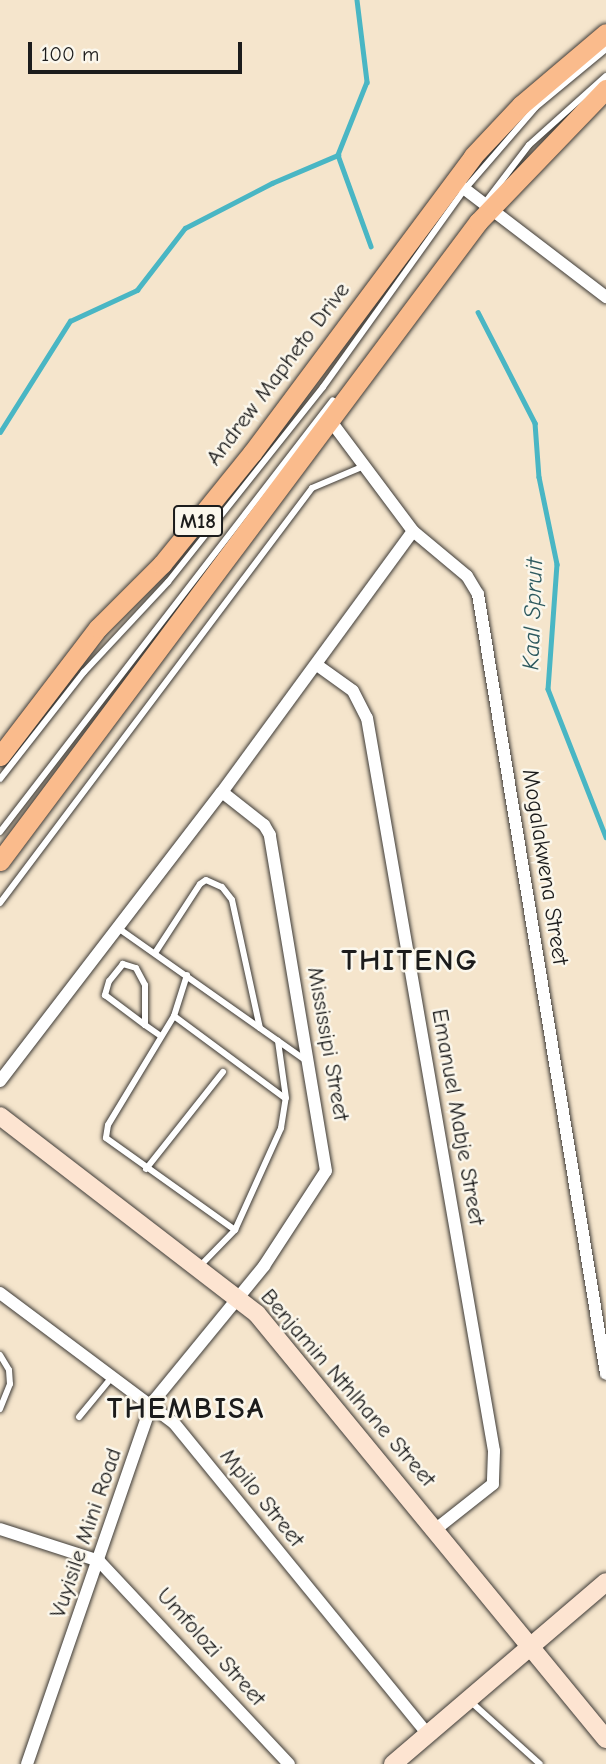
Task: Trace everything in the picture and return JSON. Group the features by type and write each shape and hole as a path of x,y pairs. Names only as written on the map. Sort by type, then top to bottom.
{"main road":[{"name":"Andrew Mapheto Drive","path":"0,756 98,628 162,564 244,464 389,280 521,105 606,33"},
{"name":"M18","path":"0,861 487,205 606,89"}],"street":[{"path":"459,185 605,293"},
{"name":"Mogalakwena Street","path":"330,420 413,531 467,576 480,601 606,1374"},
{"path":"0,1081 222,792 413,531"},
{"name":"Emanuel Mabje Street","path":"317,665 358,696 367,718 494,1451 492,1484 436,1529"},
{"name":"Mississipi Street","path":"222,792 264,825 270,835 326,1171 289,1231 237,1297"},
{"name":"Benjamin Nthlhane Street","path":"0,1116 237,1297 286,1346 606,1739"},
{"name":"Mpilo Street","path":"0,1293 152,1403 174,1423 428,1734"},
{"name":"Vuyisile Mini Road","path":"27,1764 152,1403 237,1297"},
{"path":"0,1529 99,1561"},
{"name":"Umfolozi Street","path":"99,1561 289,1764"},
{"path":"405,1760 428,1734 606,1582"}],"lane":[{"path":"459,185 536,107 606,49"},
{"path":"487,205 528,145 606,76"},
{"path":"0,779 84,672 168,582 323,387 389,280"},
{"path":"0,832 415,301"},
{"path":"0,903 312,488 364,466"},
{"path":"155,953 200,884 206,880 222,887 232,900 260,1028"},
{"path":"118,928 310,1063"},
{"path":"145,1025 145,985 136,968 123,964 108,981 105,995 145,1025 161,1036"},
{"path":"187,975 174,1016 105,1132 109,1143 235,1230"},
{"path":"174,1016 285,1098"},
{"path":"199,1267 235,1230 281,1128 285,1098 278,1041"},
{"path":"146,1169 223,1072"},
{"path":"0,1355 9,1370 10,1384 0,1409"},
{"path":"79,1417 114,1376"},
{"path":"468,1699 540,1764"}],"waterway":[{"name":"Kaal Spruit","path":"357,0 367,82 338,155 371,246"},
{"path":"0,432 70,321 137,290 185,228 272,183 338,155"},
{"name":"Kaal Spruit","path":"478,312 535,423 539,477 557,564 548,689 606,837"}],"district":[{"name":"THITENG","path":"410,961"},
{"name":"THEMBISA","path":"186,1409"}]}
